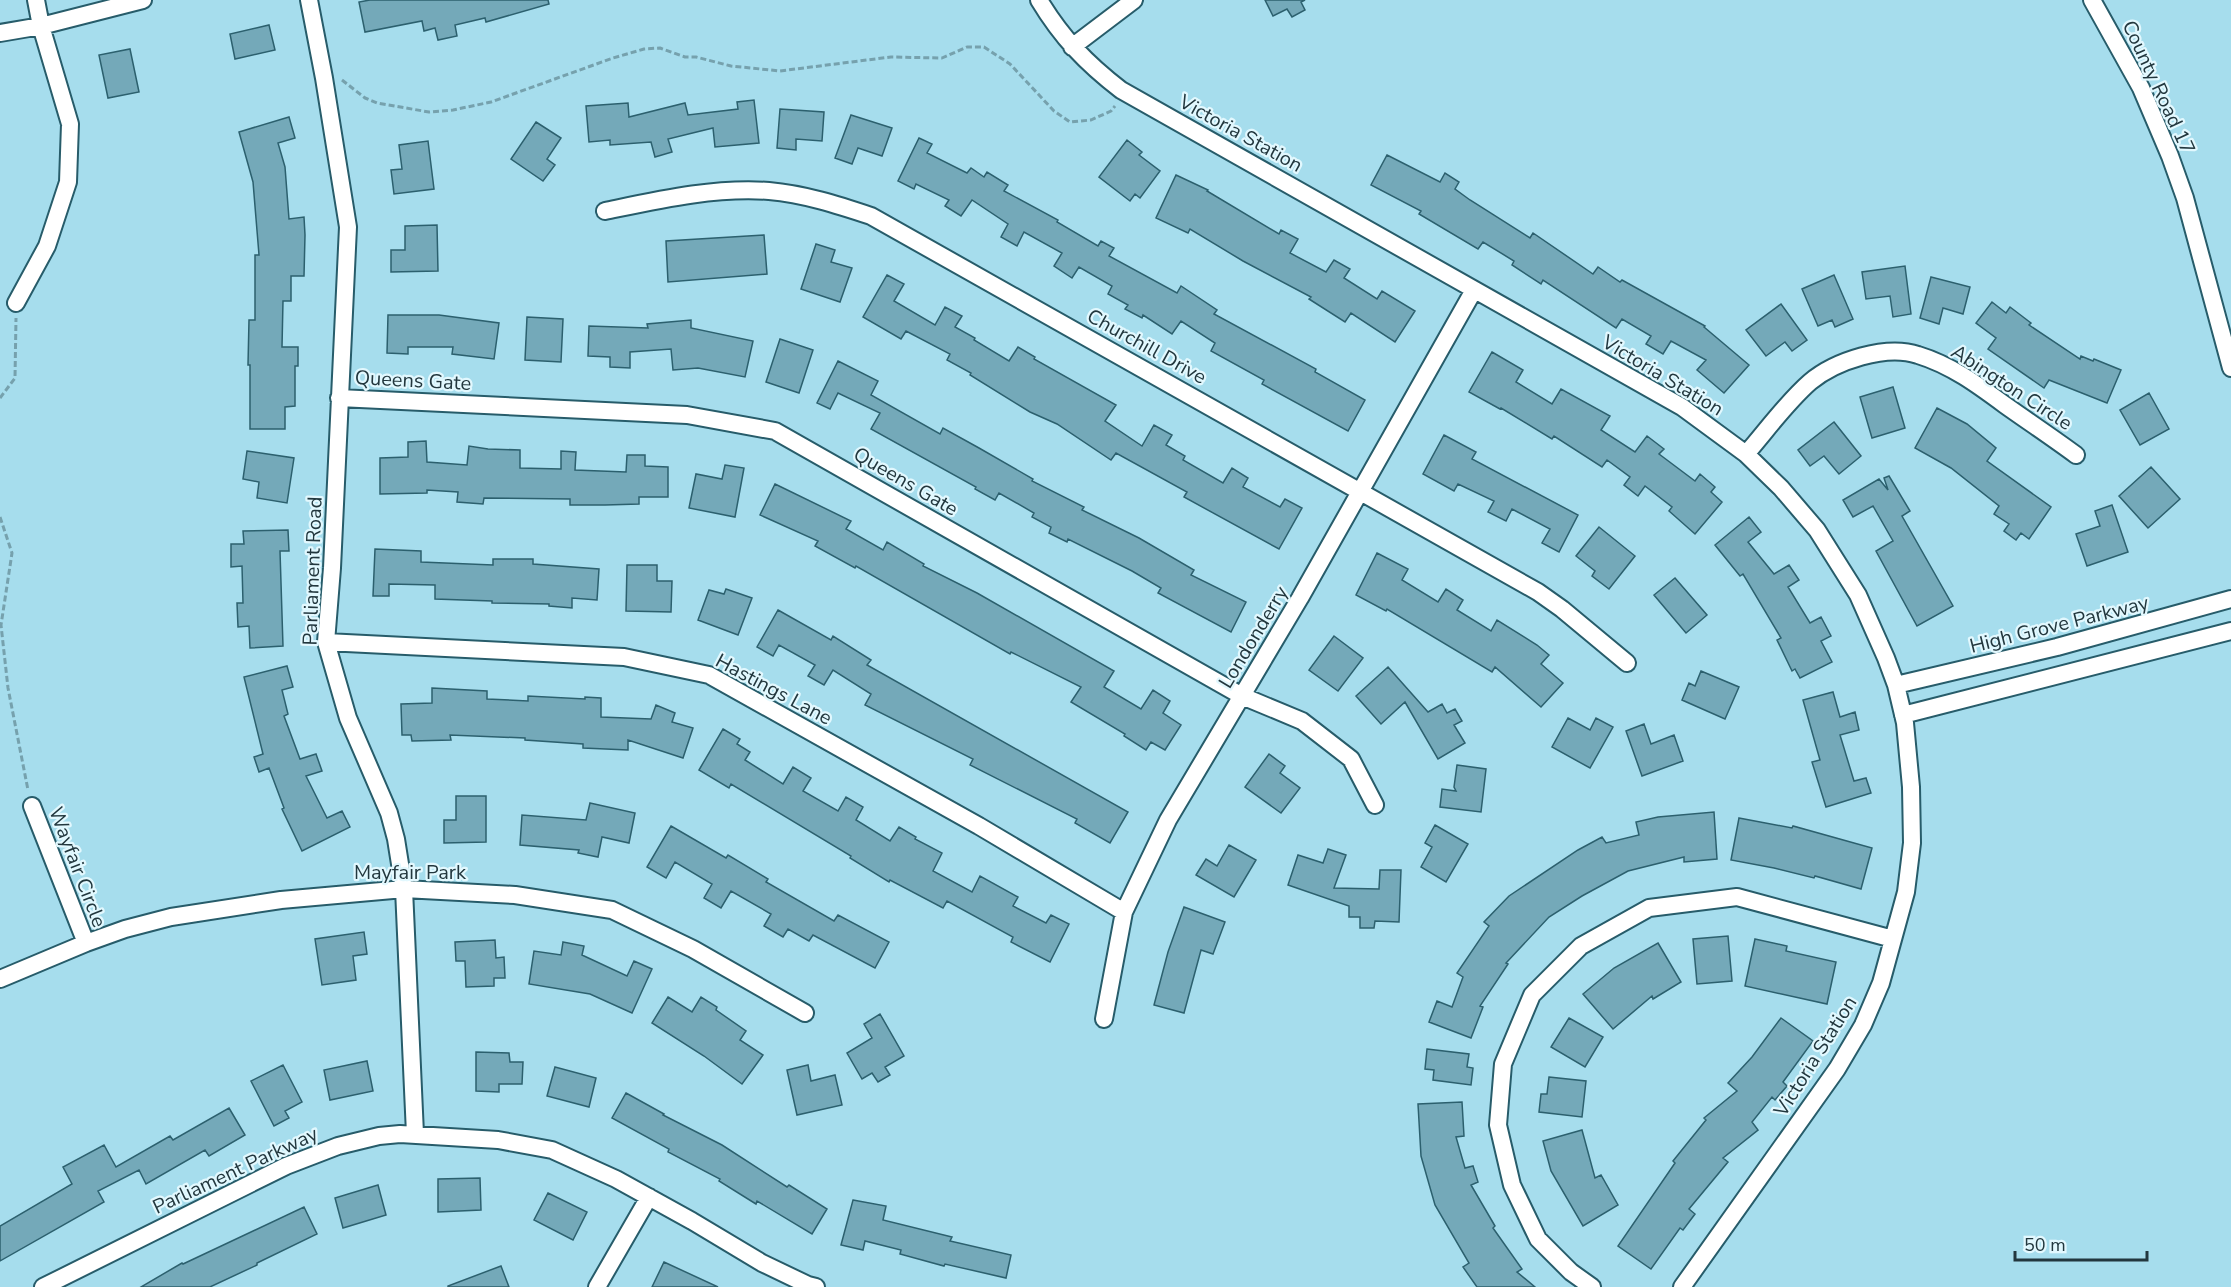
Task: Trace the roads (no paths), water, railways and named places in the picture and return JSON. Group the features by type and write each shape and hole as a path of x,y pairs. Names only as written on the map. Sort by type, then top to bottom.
{"street":[{"path":"16,303 47,246 68,182 70,124 41,26 36,0"},
{"path":"0,33 41,26 143,0"},
{"name":"Parliament Road","path":"309,0 348,227 332,568 326,642 348,718 389,813 396,839 404,889 415,1134"},
{"name":"Victoria Station","path":"1039,0 1072,47 1093,68 1126,92 1682,407 1746,454 1781,488 1817,530 1844,570 1872,626 1896,685 1903,715 1911,788 1912,843 1906,892 1881,983 1863,1025 1837,1069 1682,1287"},
{"path":"1072,47 1134,0"},
{"name":"County Road 17","path":"2092,0 2141,88 2170,156 2188,210 2231,368"},
{"name":"Churchill Drive","path":"605,211 659,200 715,193 767,191 830,203 871,216 1361,490 1538,592 1562,609 1626,663"},
{"name":"Londonderry","path":"1104,1019 1124,912 1168,820 1300,598 1474,290"},
{"name":"Abington Circle","path":"1746,454 1798,394 1824,373 1849,360 1878,353 1898,352 1916,354 1951,368 2076,455"},
{"name":"Queens Gate","path":"339,398 687,415 776,431 1242,696 1302,721 1350,759 1375,805"},
{"name":"High Grove Parkway","path":"1896,685 2057,647 2231,599"},
{"path":"1903,715 2231,631"},
{"name":"Hastings Lane","path":"326,642 624,657 709,675 978,826 1124,912"},
{"name":"Wayfair Circle","path":"32,806 86,944"},
{"name":"Mayfair Park","path":"0,979 125,929 194,913 281,900 404,889 515,895 612,910 693,949 805,1013"},
{"path":"1592,1287 1571,1272 1538,1239 1512,1185 1498,1125 1503,1064 1532,995 1581,946 1649,908 1737,897 1893,939"},
{"name":"Parliament Parkway","path":"44,1287 286,1166 338,1146 379,1136 415,1134 498,1140 552,1150 616,1179 762,1263 816,1287"},
{"path":"597,1287 649,1197"}]}
